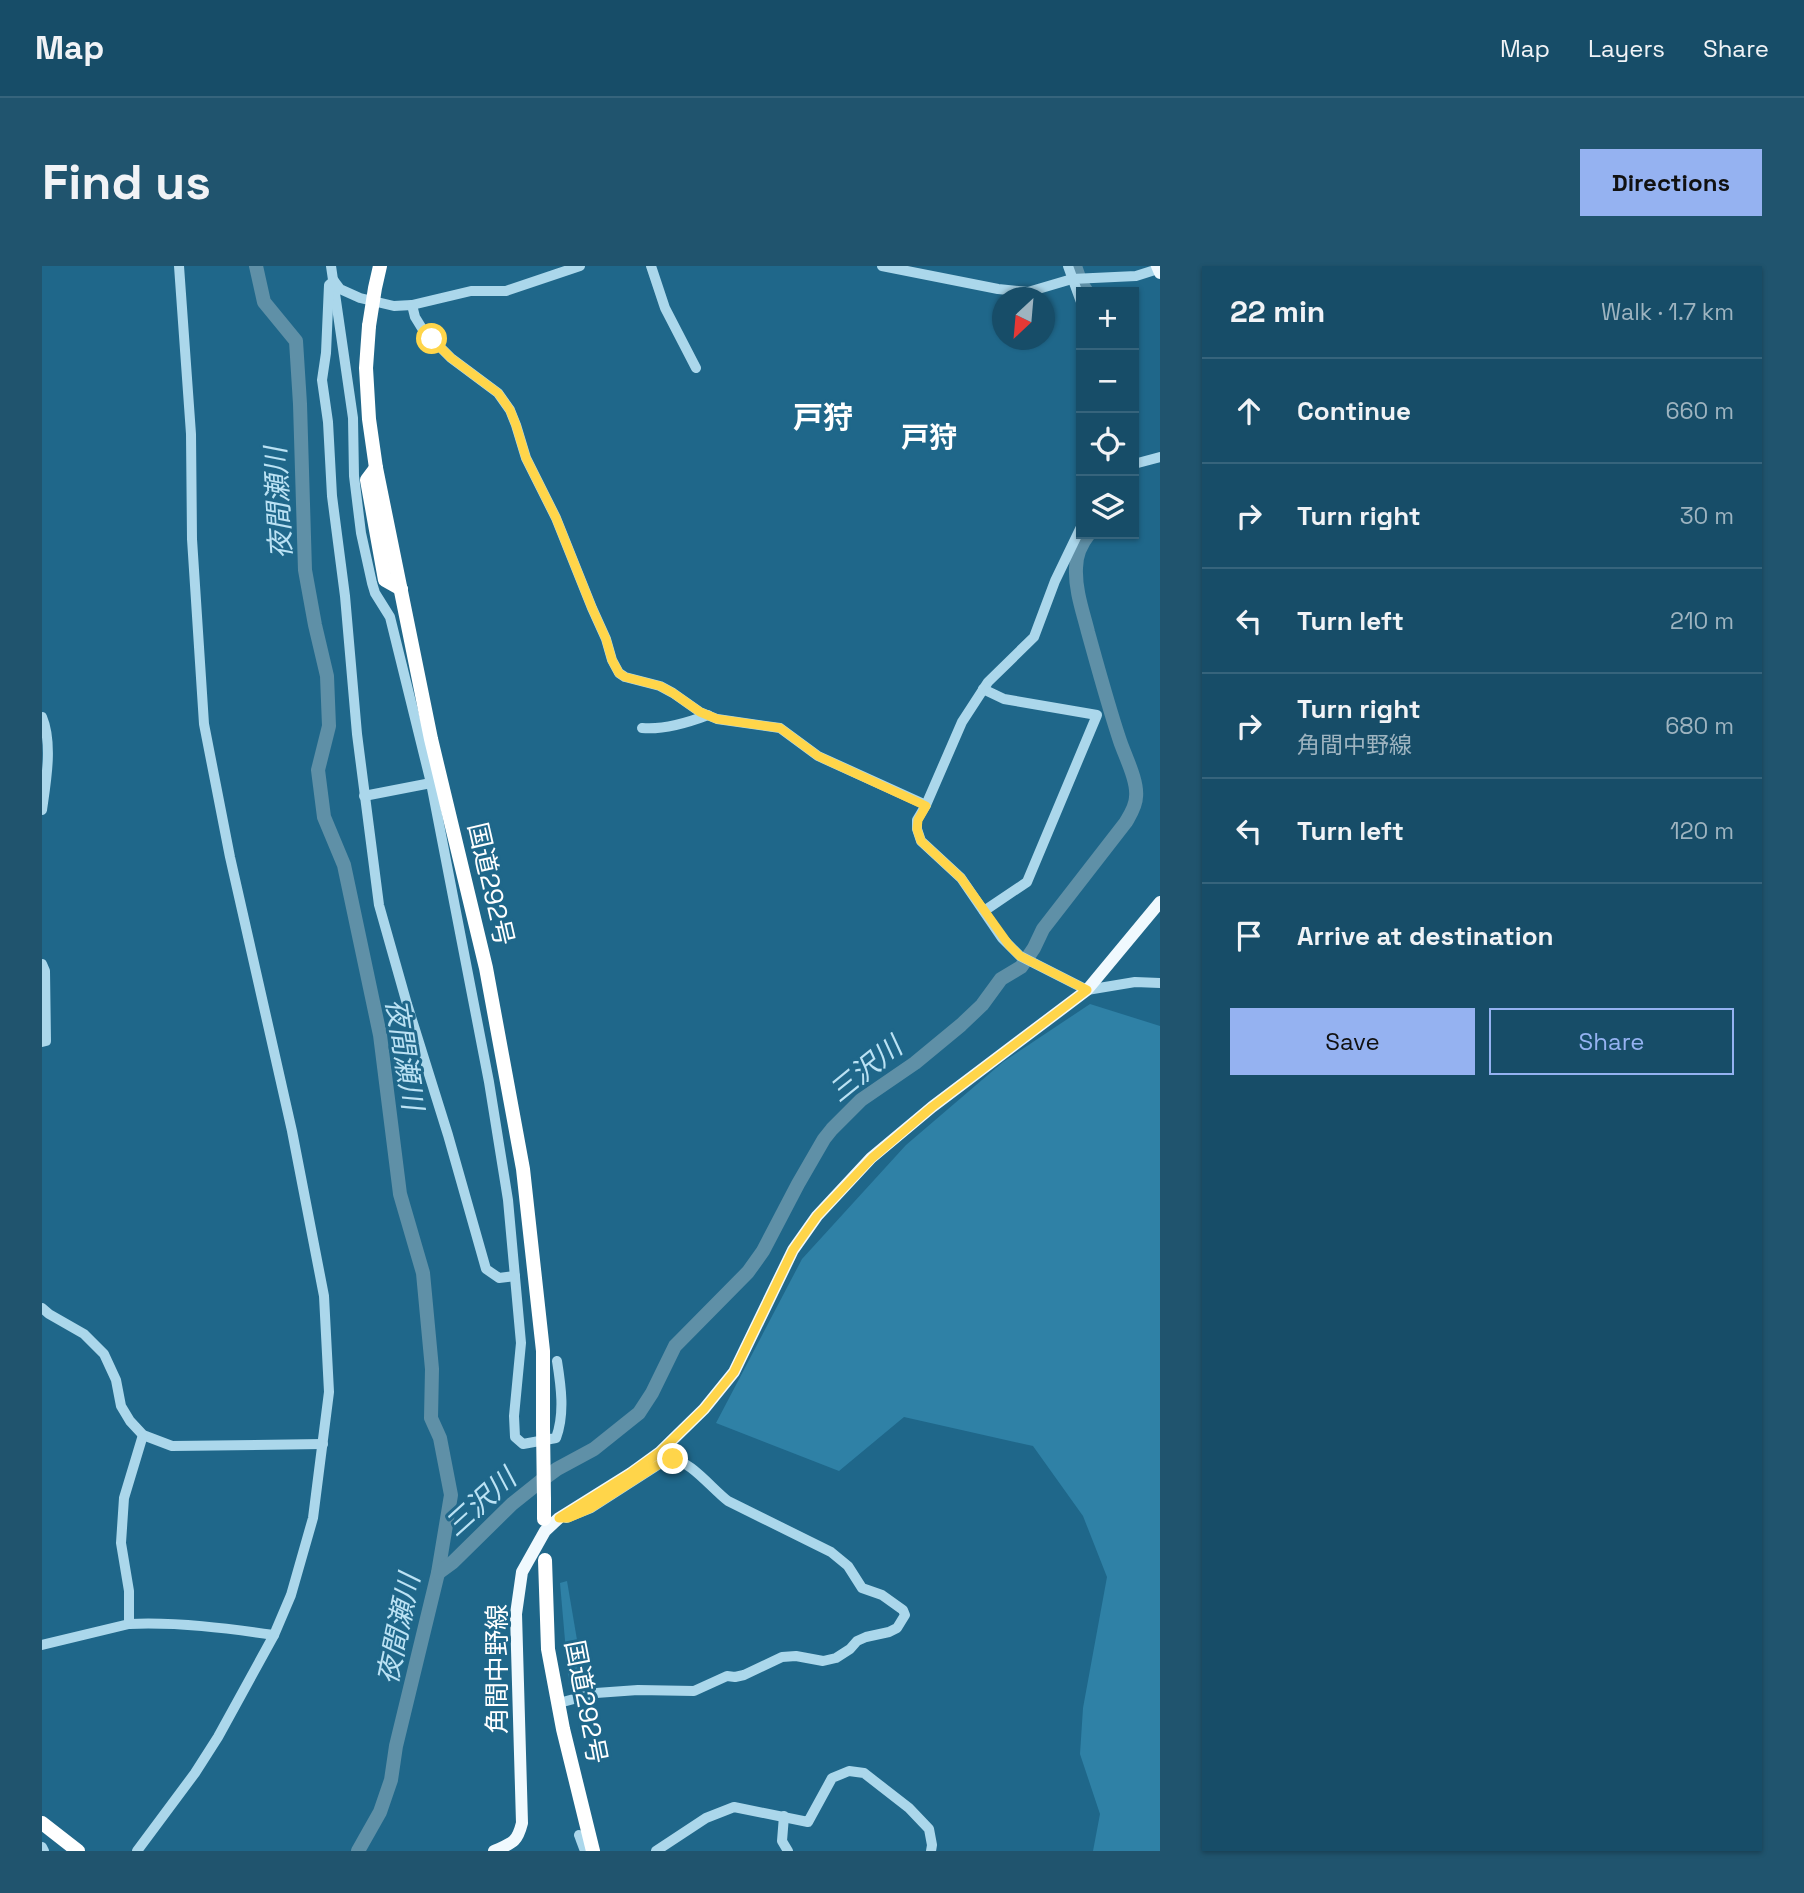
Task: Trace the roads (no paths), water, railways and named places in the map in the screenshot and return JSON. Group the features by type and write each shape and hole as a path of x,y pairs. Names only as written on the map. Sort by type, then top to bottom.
{"highway":[{"name":"国道292号","path":"380,266 369,326 366,368 369,419 376,468 430,739 485,968 523,1169 543,1351 544,1500 551,1518"},
{"name":"国道292号","path":"545,1560 548,1649 563,1729 593,1851"},
{"path":"583,1814 601,1851"},
{"path":"42,1823 78,1851"}],"main road":[{"name":"角間中野線","path":"494,1851 514,1842 522,1823 516,1614 522,1572 551,1518 631,1473 660,1452 704,1409 734,1372 793,1250 817,1216 872,1158 942,1099 1087,990 1160,902"}],"street":[{"path":"137,1851 195,1773 218,1737 274,1635 291,1595 313,1518 329,1392 324,1296 292,1131 230,857 204,724 192,539 191,433 179,266"},
{"path":"331,266 352,418 360,533 375,593 390,617 431,783 489,1082 508,1200 521,1343 514,1416 515,1437 523,1444 556,1438 560,1427 561,1387 557,1361"},
{"path":"334,281 340,289 360,298 394,306 412,305 471,291 506,291 580,266"},
{"path":"651,266 665,308 696,368"},
{"path":"882,266 999,289 1028,292 1072,279 1136,276 1158,269"},
{"path":"1068,266 1076,289"},
{"path":"334,281 329,285 322,380 357,734 379,905 486,1269 499,1278 515,1276"},
{"path":"412,305 423,330 451,358 498,393 510,410 526,458 556,518 619,673 660,686 708,715 729,722 780,728 818,756 926,806"},
{"path":"1139,463 1160,457"},
{"path":"1076,537 1055,581 1034,636 988,682 962,722 918,820 917,829 921,841 961,878 1002,938 1016,953 1087,990 1135,982 1160,983"},
{"path":"983,689 1004,699 1097,715 1027,881 984,911"},
{"path":"642,728 671,726 708,715"},
{"path":"42,717 48,730 48,747 42,810"},
{"path":"364,796 431,783"},
{"path":"42,964 45,971 46,1041 42,1042"},
{"path":"42,1308 85,1334 104,1354 116,1380 121,1406 143,1435 172,1446 323,1444"},
{"path":"129,1624 129,1591 121,1544 124,1497 143,1435"},
{"path":"551,1518 568,1518 591,1508 661,1463 673,1459 685,1462 728,1501 831,1552 848,1566 862,1588 882,1595 903,1610 905,1615 897,1628 857,1641 836,1658 823,1661 796,1656 782,1657 744,1675 727,1676 694,1691 638,1690 596,1693 559,1703"},
{"path":"42,1645 129,1624 215,1626 274,1635"},
{"path":"656,1851 706,1818 734,1807 808,1822 832,1778 849,1771 864,1773 908,1808 929,1829 931,1851"},
{"path":"784,1816 782,1841 788,1851"},
{"path":"579,1835 585,1851"}],"waterway":[{"name":"夜間瀬川","path":"256,266 264,302 296,341 305,570 327,676 329,726 318,770 324,817 344,865 380,1035 400,1194 423,1273 432,1369 431,1418 440,1438 451,1495 438,1573 396,1746 391,1780 380,1812 358,1851"},
{"name":"三沢川","path":"1075,266 1084,287"},
{"name":"三沢川","path":"438,1573 453,1562 512,1504 542,1480 594,1449 639,1413 675,1346 748,1272 763,1251 798,1184 832,1129 861,1100 915,1063 961,1025 982,1005 1001,979 1021,967 1043,929 1126,822 1135,804 1135,784 1107,700 1077,584 1077,559 1086,539"}],"district":[{"name":"戸狩","path":"823,418"},
{"name":"戸狩","path":"929,437"}]}
